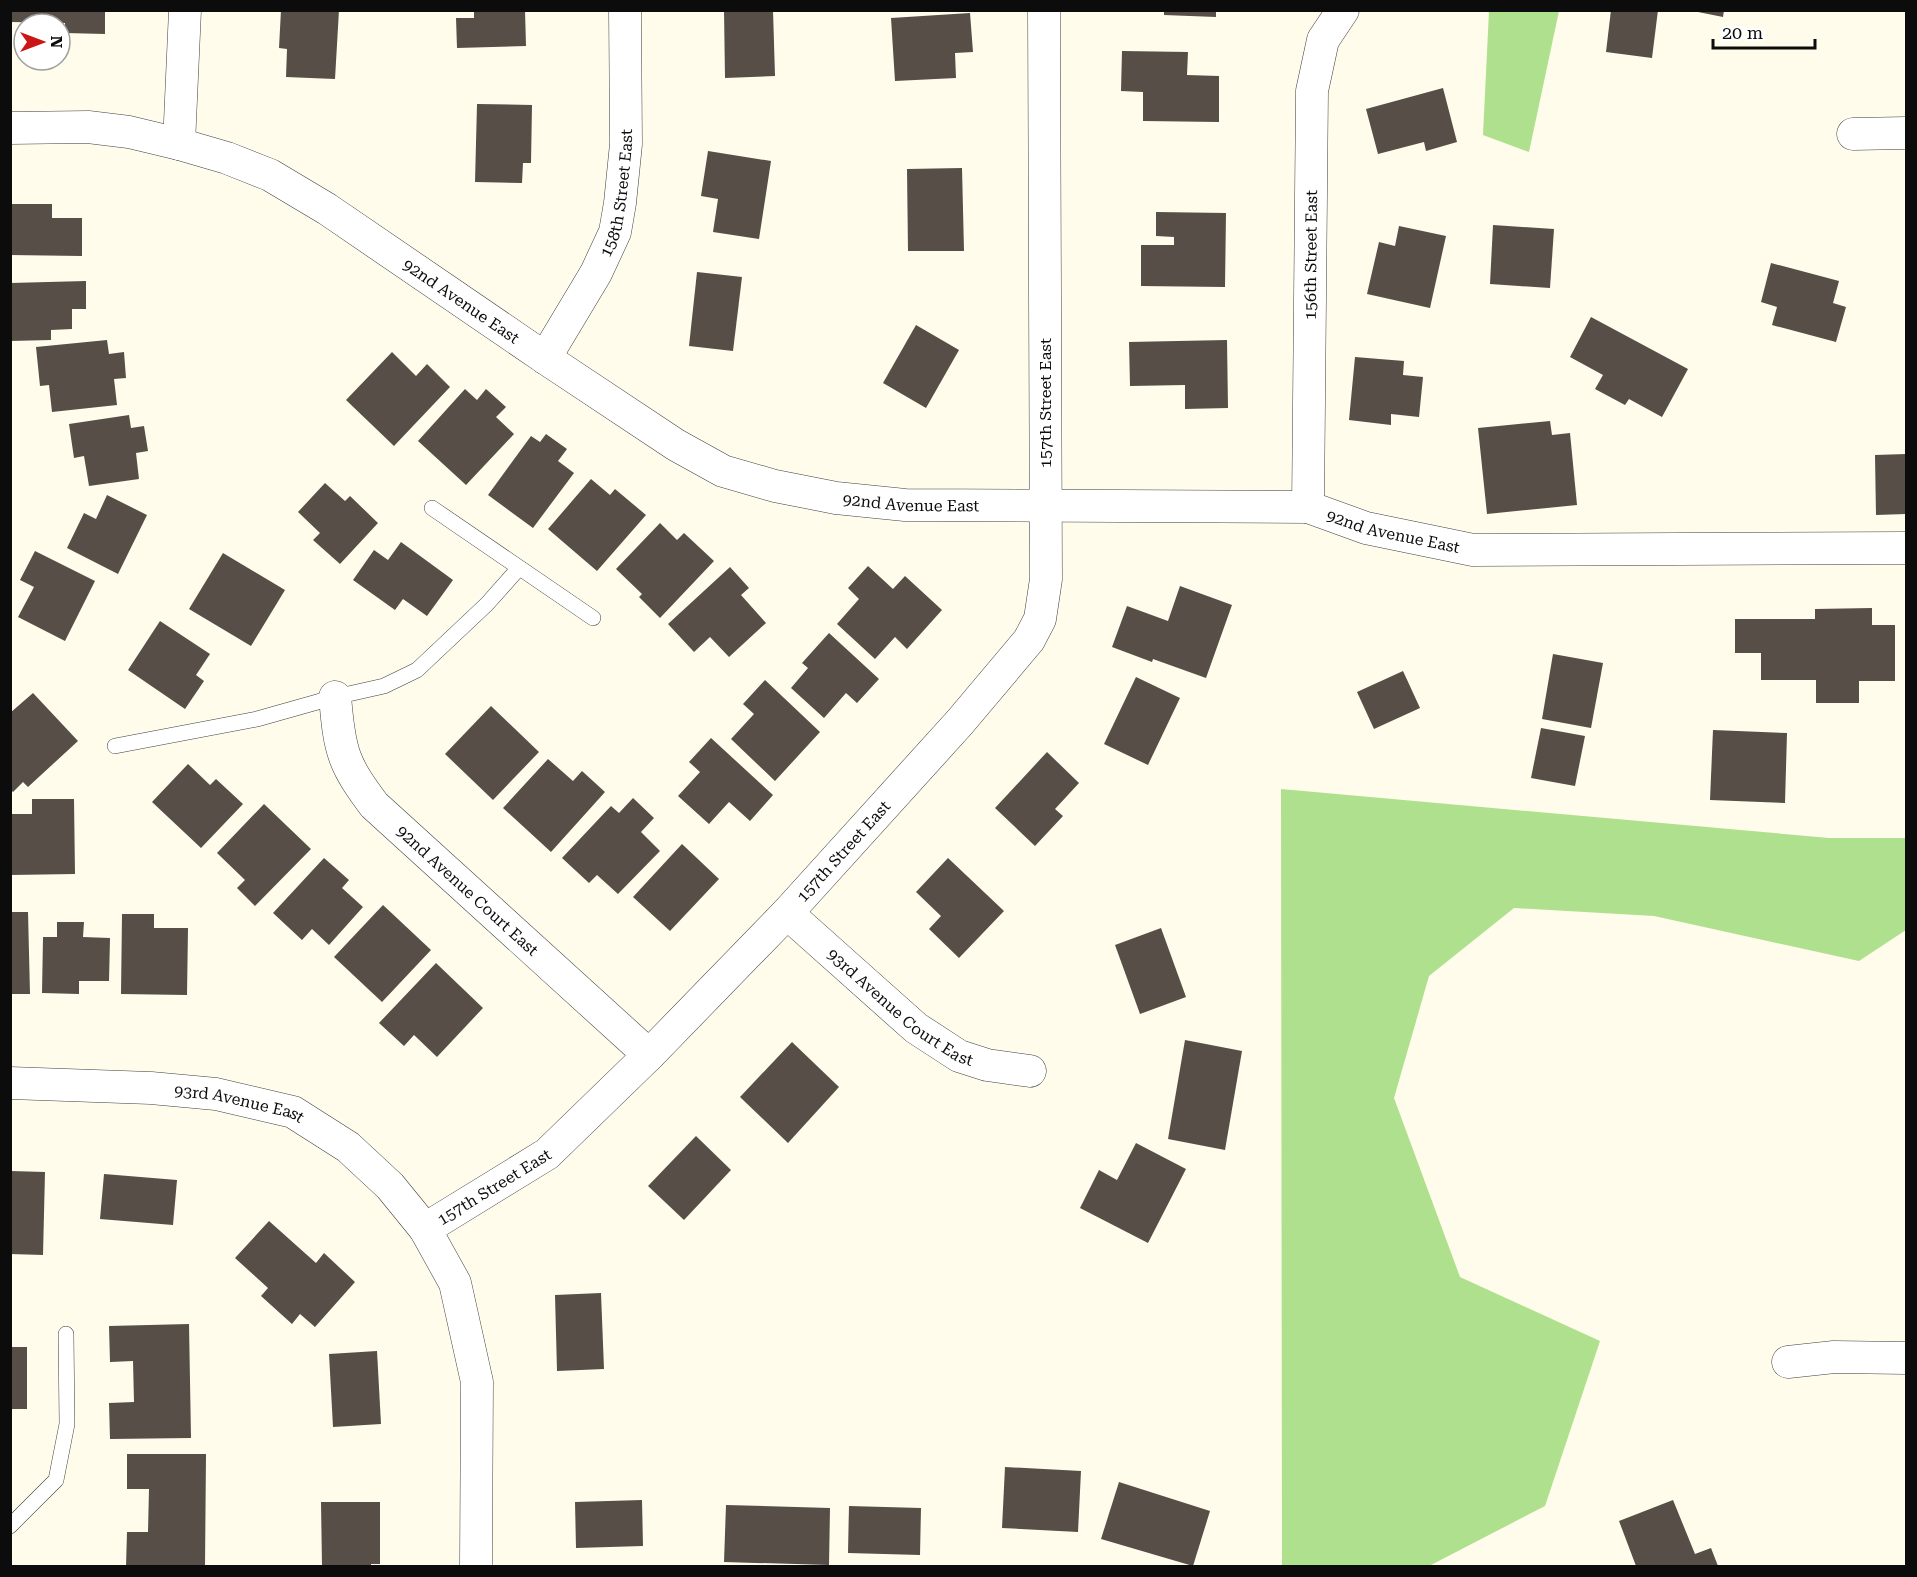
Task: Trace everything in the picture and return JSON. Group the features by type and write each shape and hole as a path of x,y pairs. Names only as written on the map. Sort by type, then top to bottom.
{"street":[{"path":"179,144 185,10"},
{"name":"158th Street East","path":"545,358 596,273 615,232 626,144 625,10"},
{"name":"157th Street East","path":"476,1566 477,1382 455,1283 425,1229 547,1154 649,1055 787,913 960,722 1029,640 1040,619 1047,579 1044,10"},
{"name":"156th Street East","path":"1308,507 1312,91 1323,40 1343,10"},
{"name":"92nd Avenue East","path":"10,128 88,127 129,132 228,158 270,175 327,209 676,445 723,471 765,483 836,498 905,505 1308,507 1366,528 1473,550 1906,548"},
{"path":"1853,134 1906,133"},
{"name":"92nd Avenue Court East","path":"335,697 345,757 358,782 374,805 649,1055"},
{"name":"93rd Avenue Court East","path":"787,913 916,1028 959,1056 987,1065 1030,1071"},
{"name":"93rd Avenue East","path":"10,1083 151,1088 216,1094 293,1112 348,1147 390,1186 425,1229"},
{"path":"1788,1362 1834,1357 1906,1358"}],"lane":[{"path":"432,508 593,618"},
{"path":"115,747 256,719 384,686 417,670 487,604 519,568"},
{"path":"10,1526 56,1480 67,1424 66,1334"}],"green space":[{"path":"1489,11 1559,11 1529,152 1483,135"},
{"path":"1281,789 1829,838 1906,838 1906,930 1859,961 1654,916 1514,908 1429,976 1394,1098 1460,1277 1600,1341 1545,1506 1429,1566 1282,1566"}],"building":[{"path":"11,10 105,10 105,34 72,33 72,12 12,12 11,22"},
{"path":"281,10 339,10 335,79 286,77 287,49 279,48"},
{"path":"474,10 525,10 526,46 457,48 456,18 474,18"},
{"path":"724,10 773,10 775,76 725,78"},
{"path":"1164,10 1216,10 1216,17 1164,15"},
{"path":"1611,10 1658,10 1652,58 1606,52"},
{"path":"1688,10 1724,10 1723,17"},
{"path":"970,13 973,52 955,53 956,78 895,81 891,18"},
{"path":"1122,51 1188,52 1187,75 1219,76 1219,122 1143,121 1143,92 1121,91"},
{"path":"1443,88 1457,142 1426,151 1424,142 1378,154 1366,109"},
{"path":"477,104 532,105 531,163 523,163 522,183 475,182"},
{"path":"708,151 771,161 759,239 713,232 718,199 701,196"},
{"path":"962,168 964,251 908,251 907,169"},
{"path":"10,204 52,204 52,218 82,218 82,256 10,255"},
{"path":"1156,212 1226,213 1225,287 1141,286 1141,245 1174,245 1174,237 1156,236"},
{"path":"1493,225 1554,229 1550,288 1490,284"},
{"path":"1399,226 1446,236 1430,308 1367,294 1379,242 1395,246"},
{"path":"1771,263 1839,281 1833,303 1846,307 1836,342 1772,325 1777,307 1761,302"},
{"path":"697,272 742,277 733,351 689,346"},
{"path":"86,281 86,309 72,309 72,329 51,330 51,340 10,341 10,283"},
{"path":"1591,317 1688,369 1662,417 1629,399 1625,405 1595,389 1603,375 1570,357"},
{"path":"916,325 959,350 926,408 883,383"},
{"path":"107,340 109,354 124,352 126,378 114,379 117,405 52,412 49,385 40,386 36,347"},
{"path":"1227,340 1228,408 1185,409 1185,385 1130,386 1129,342"},
{"path":"392,352 416,376 427,364 450,387 394,446 346,400"},
{"path":"1355,357 1404,361 1403,375 1423,377 1419,417 1391,414 1391,425 1349,420"},
{"path":"465,389 477,400 486,389 506,407 496,417 514,434 466,485 418,441"},
{"path":"129,415 131,428 144,426 148,451 136,453 139,479 89,486 84,456 74,458 69,424"},
{"path":"1550,421 1552,435 1570,433 1577,505 1487,514 1478,428"},
{"path":"546,434 567,449 558,461 574,473 533,528 488,495 531,436 540,442"},
{"path":"1906,454 1906,514 1876,515 1875,455"},
{"path":"591,479 610,495 615,489 646,515 597,571 548,529"},
{"path":"325,483 345,501 350,496 378,523 340,564 313,540 320,533 298,512"},
{"path":"107,495 147,515 118,574 67,548 84,513 96,519"},
{"path":"660,523 677,540 684,533 714,561 660,618 639,597 642,594 616,569"},
{"path":"401,542 453,580 427,616 403,599 395,610 353,580 374,550 388,560"},
{"path":"35,551 95,581 65,641 18,617 34,587 20,580"},
{"path":"223,553 285,590 251,646 189,609"},
{"path":"868,566 893,589 905,576 942,610 907,649 895,637 875,659 837,624 859,599 848,588"},
{"path":"730,567 749,588 741,595 766,623 729,657 710,637 694,652 668,624"},
{"path":"1180,586 1232,605 1206,678 1112,647 1127,606 1168,621"},
{"path":"1872,608 1872,625 1895,625 1895,681 1859,681 1859,703 1816,703 1816,680 1761,680 1761,653 1735,653 1735,619 1815,619 1815,609"},
{"path":"160,621 210,654 196,675 204,681 185,709 128,670"},
{"path":"829,633 879,679 857,703 846,693 824,718 791,688 808,668 802,663"},
{"path":"1553,654 1603,663 1591,728 1542,719"},
{"path":"1403,671 1420,708 1374,729 1357,692"},
{"path":"1136,677 1180,698 1148,765 1104,744"},
{"path":"765,680 820,732 775,781 731,739 754,714 743,704"},
{"path":"33,693 78,741 28,787 23,782 13,792 10,789 10,713"},
{"path":"491,706 539,752 493,800 445,754"},
{"path":"1541,728 1585,736 1575,786 1531,778"},
{"path":"1713,730 1787,733 1785,803 1710,800"},
{"path":"711,738 773,795 750,821 729,802 709,824 678,796 700,772 689,762"},
{"path":"1047,752 1079,783 1055,809 1063,816 1035,846 995,808"},
{"path":"548,759 573,781 582,771 605,792 551,852 503,808"},
{"path":"188,764 210,785 216,779 243,804 201,848 152,802"},
{"path":"633,798 654,818 641,832 660,851 618,894 597,875 589,883 562,858 611,806 619,813"},
{"path":"32,799 74,799 75,874 10,875 10,814 32,814"},
{"path":"264,804 311,849 255,906 237,888 245,880 217,853"},
{"path":"682,844 719,879 670,931 633,897"},
{"path":"324,858 349,880 342,888 363,907 329,945 312,929 302,940 273,913"},
{"path":"948,858 1004,911 959,958 929,929 941,916 916,892"},
{"path":"383,905 431,950 382,1002 334,957"},
{"path":"10,912 28,912 30,994 10,994"},
{"path":"122,914 154,914 154,928 188,928 187,995 121,994"},
{"path":"57,922 84,922 83,937 110,938 109,981 79,981 79,994 42,993 43,937 57,937"},
{"path":"1161,928 1186,997 1140,1014 1115,945"},
{"path":"436,963 483,1008 437,1057 414,1035 404,1046 379,1023"},
{"path":"1185,1040 1242,1051 1225,1150 1168,1139"},
{"path":"792,1042 839,1087 788,1143 740,1097"},
{"path":"696,1136 731,1170 684,1220 648,1186"},
{"path":"1136,1143 1186,1169 1148,1243 1080,1208 1099,1170 1117,1180"},
{"path":"10,1171 45,1172 43,1255 10,1254"},
{"path":"104,1174 177,1180 173,1225 100,1219"},
{"path":"269,1221 316,1263 324,1253 355,1282 315,1327 300,1314 292,1324 261,1296 268,1288 235,1258"},
{"path":"601,1293 604,1369 557,1371 555,1295"},
{"path":"189,1324 191,1438 110,1439 109,1403 134,1402 133,1361 110,1362 109,1326"},
{"path":"10,1347 27,1347 27,1409 10,1409"},
{"path":"377,1351 381,1424 333,1427 329,1354"},
{"path":"127,1454 206,1454 205,1566 126,1566 127,1532 148,1532 149,1489 127,1489"},
{"path":"1005,1467 1081,1471 1078,1532 1002,1528"},
{"path":"1119,1482 1210,1511 1193,1566 1101,1539"},
{"path":"642,1500 643,1546 576,1548 575,1502"},
{"path":"1673,1500 1695,1554 1711,1548 1718,1566 1636,1566 1619,1521"},
{"path":"321,1502 380,1502 380,1564 322,1566"},
{"path":"726,1505 830,1508 829,1565 724,1562"},
{"path":"849,1506 921,1508 920,1555 848,1553"}]}
